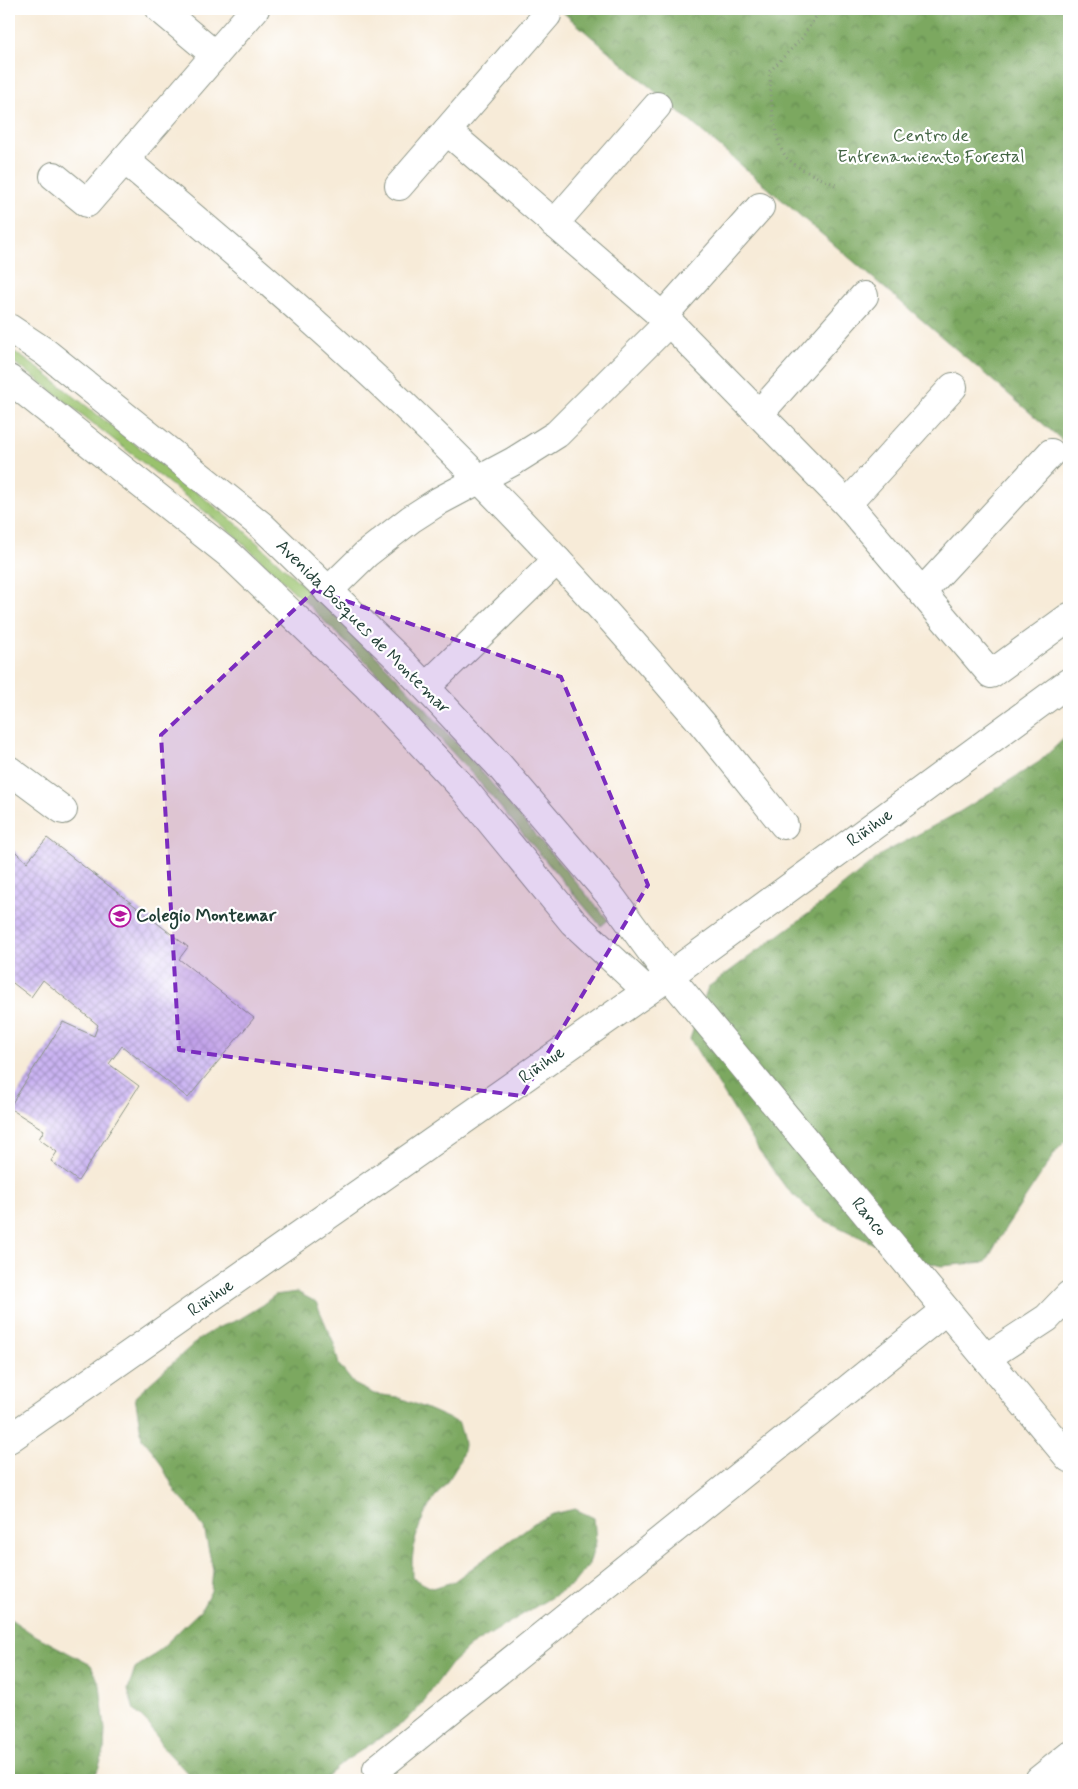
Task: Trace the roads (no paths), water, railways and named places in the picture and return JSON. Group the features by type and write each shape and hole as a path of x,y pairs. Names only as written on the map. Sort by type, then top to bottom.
{"street":[{"path":"160,9 215,55"},
{"path":"54,176 87,204 255,9"},
{"path":"399,186 547,15"},
{"path":"554,224 657,106"},
{"path":"447,131 666,319 847,504 991,674 1069,617"},
{"path":"125,160 292,302 405,406 481,480 615,623 701,722 784,825"},
{"path":"328,591 366,554 411,519 439,501 481,480 557,434 666,319 760,207"},
{"path":"759,414 864,296"},
{"name":"Avenida Bosques de Montemar","path":"9,328 45,352 262,526 398,658 498,764 609,894 658,984"},
{"path":"9,379 229,554 368,686 462,788 573,922 658,984"},
{"path":"847,504 953,387"},
{"path":"922,592 1051,453"},
{"path":"426,687 557,560"},
{"name":"Riñihue","path":"9,1440 658,984 1069,682"},
{"path":"9,770 63,810"},
{"name":"Ranco","path":"658,984 946,1310 1069,1458"},
{"path":"986,1358 1047,1318 1069,1295"},
{"path":"378,1769 946,1310"},
{"path":"1039,1780 1069,1756"}],"place":[{"name":"Colegio Montemar","path":"120,916"}],"park label":[{"name":"Centro de Entrenamiento Forestal","path":"931,146"}]}
